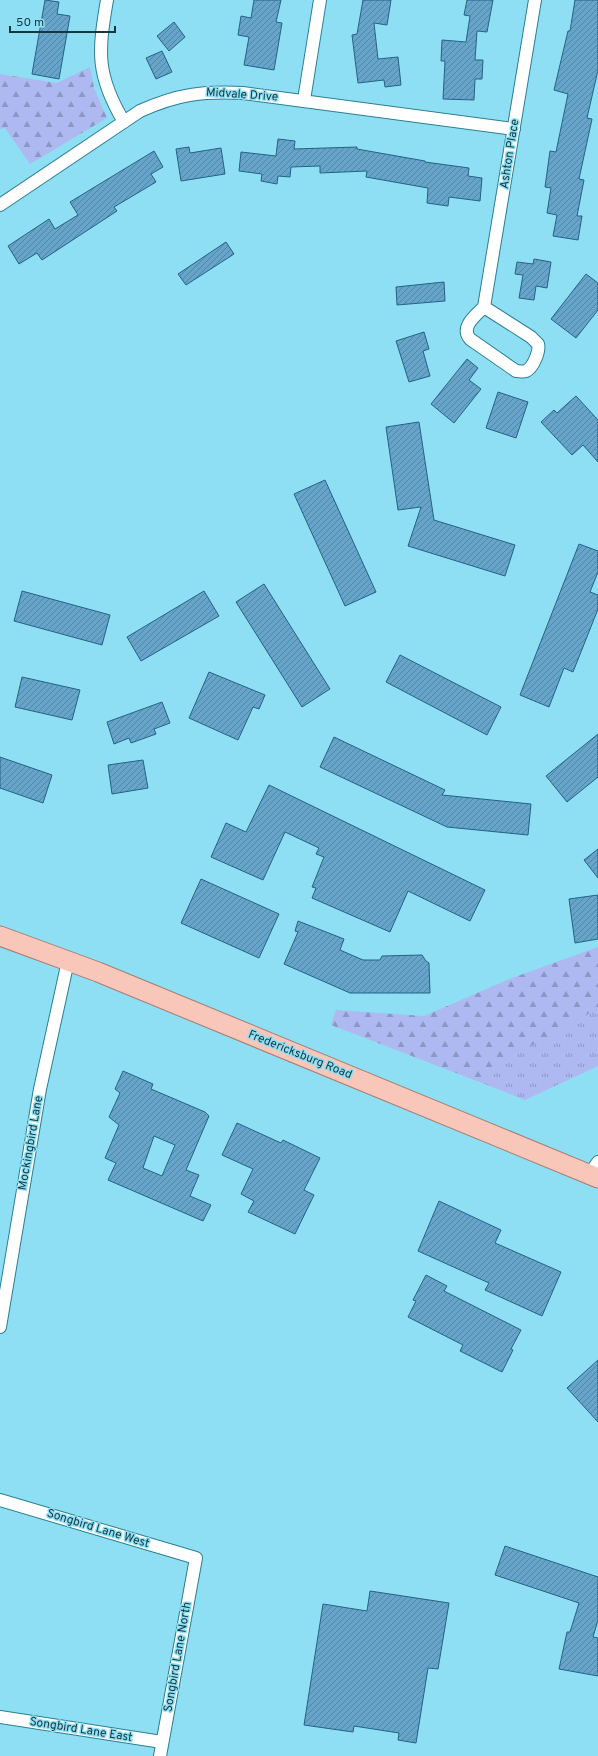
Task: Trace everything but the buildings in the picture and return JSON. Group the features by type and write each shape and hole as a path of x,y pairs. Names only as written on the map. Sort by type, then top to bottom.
{"main road":[{"name":"Fredericksburg Road","path":"0,936 68,961 595,1172"}],"street":[{"path":"107,0 100,44 102,64 105,84 113,105 124,122"},
{"path":"304,100 320,0"},
{"name":"Ashton Place","path":"484,307 535,0"},
{"name":"Midvale Drive","path":"0,205 140,111 174,98 202,93 243,93 304,100 514,129"},
{"path":"484,307 531,337 538,344 538,352 530,369 525,371 516,371 470,339 466,334 466,329 469,324 484,307"},
{"name":"Mockingbird Lane","path":"0,1327 40,1089 68,961"},
{"name":"Songbird Lane West","path":"0,1500 196,1558"},
{"name":"Songbird Lane North","path":"160,1756 196,1558"},
{"name":"Songbird Lane East","path":"0,1717 162,1742"}],"green space":[{"path":"90,67 94,88 107,118 30,164 5,128 0,129 0,74 57,83"},
{"path":"598,947 598,1066 525,1100 413,1056"},
{"path":"598,947 598,1008 548,1038 512,1054 477,1081 331,1025 336,1010 424,1016 512,978"}]}
